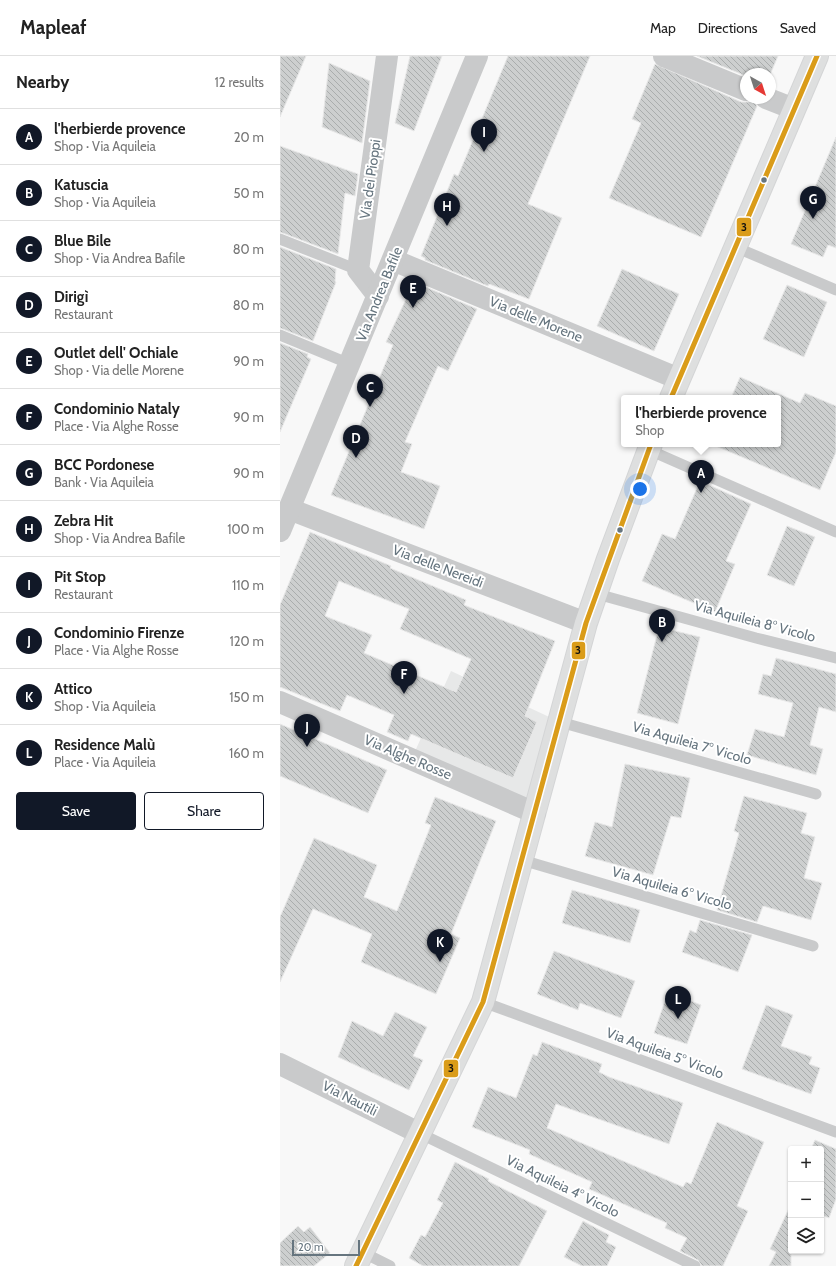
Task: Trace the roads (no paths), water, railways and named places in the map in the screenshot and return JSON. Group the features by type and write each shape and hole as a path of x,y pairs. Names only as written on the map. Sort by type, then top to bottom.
{"street":[{"name":"Via Andrea Bafile","path":"280,531 285,508 350,364 477,56"},
{"path":"664,56 740,88"},
{"path":"675,389 817,56"},
{"name":"Via dei Pioppi","path":"358,270 385,57"},
{"path":"776,102 794,109"},
{"name":"Via delle Morene","path":"393,260 675,389"},
{"path":"358,270 378,296"},
{"path":"359,1259 483,1002 586,623 650,447"},
{"name":"Via delle Nereidi","path":"285,508 586,623"},
{"name":"Via Alghe Rosse","path":"280,702 535,812"},
{"name":"Via Nautili","path":"280,1064 419,1133"}],"lane":[{"path":"280,239 358,270"},
{"path":"736,247 836,290"},
{"path":"280,335 350,364"},
{"path":"650,447 836,532"},
{"name":"Via Aquileia 8° Vicolo","path":"597,594 836,658"},
{"name":"Via Aquileia 7° Vicolo","path":"560,722 816,794"},
{"name":"Via Aquileia 6° Vicolo","path":"522,860 813,946"},
{"name":"Via Aquileia 5° Vicolo","path":"483,1002 836,1132"},
{"name":"Via Aquileia 4° Vicolo","path":"419,1133 695,1266"},
{"path":"359,1259 390,1266"}],"place":[{"name":"Pit Stop","path":"484,152"},
{"name":"BCC Pordonese","path":"813,219"},
{"name":"Zebra Hit","path":"447,226"},
{"name":"Outlet dell' Ochiale","path":"413,308"},
{"name":"Blue Bile","path":"370,407"},
{"name":"Dirigì","path":"356,458"},
{"name":"l'herbierde provence","path":"701,493"},
{"name":"Katuscia","path":"662,642"},
{"name":"Condominio Nataly","path":"404,694"},
{"name":"Condominio Firenze","path":"307,747"},
{"name":"Attico","path":"440,962"},
{"name":"Residence Malù","path":"678,1019"}]}
